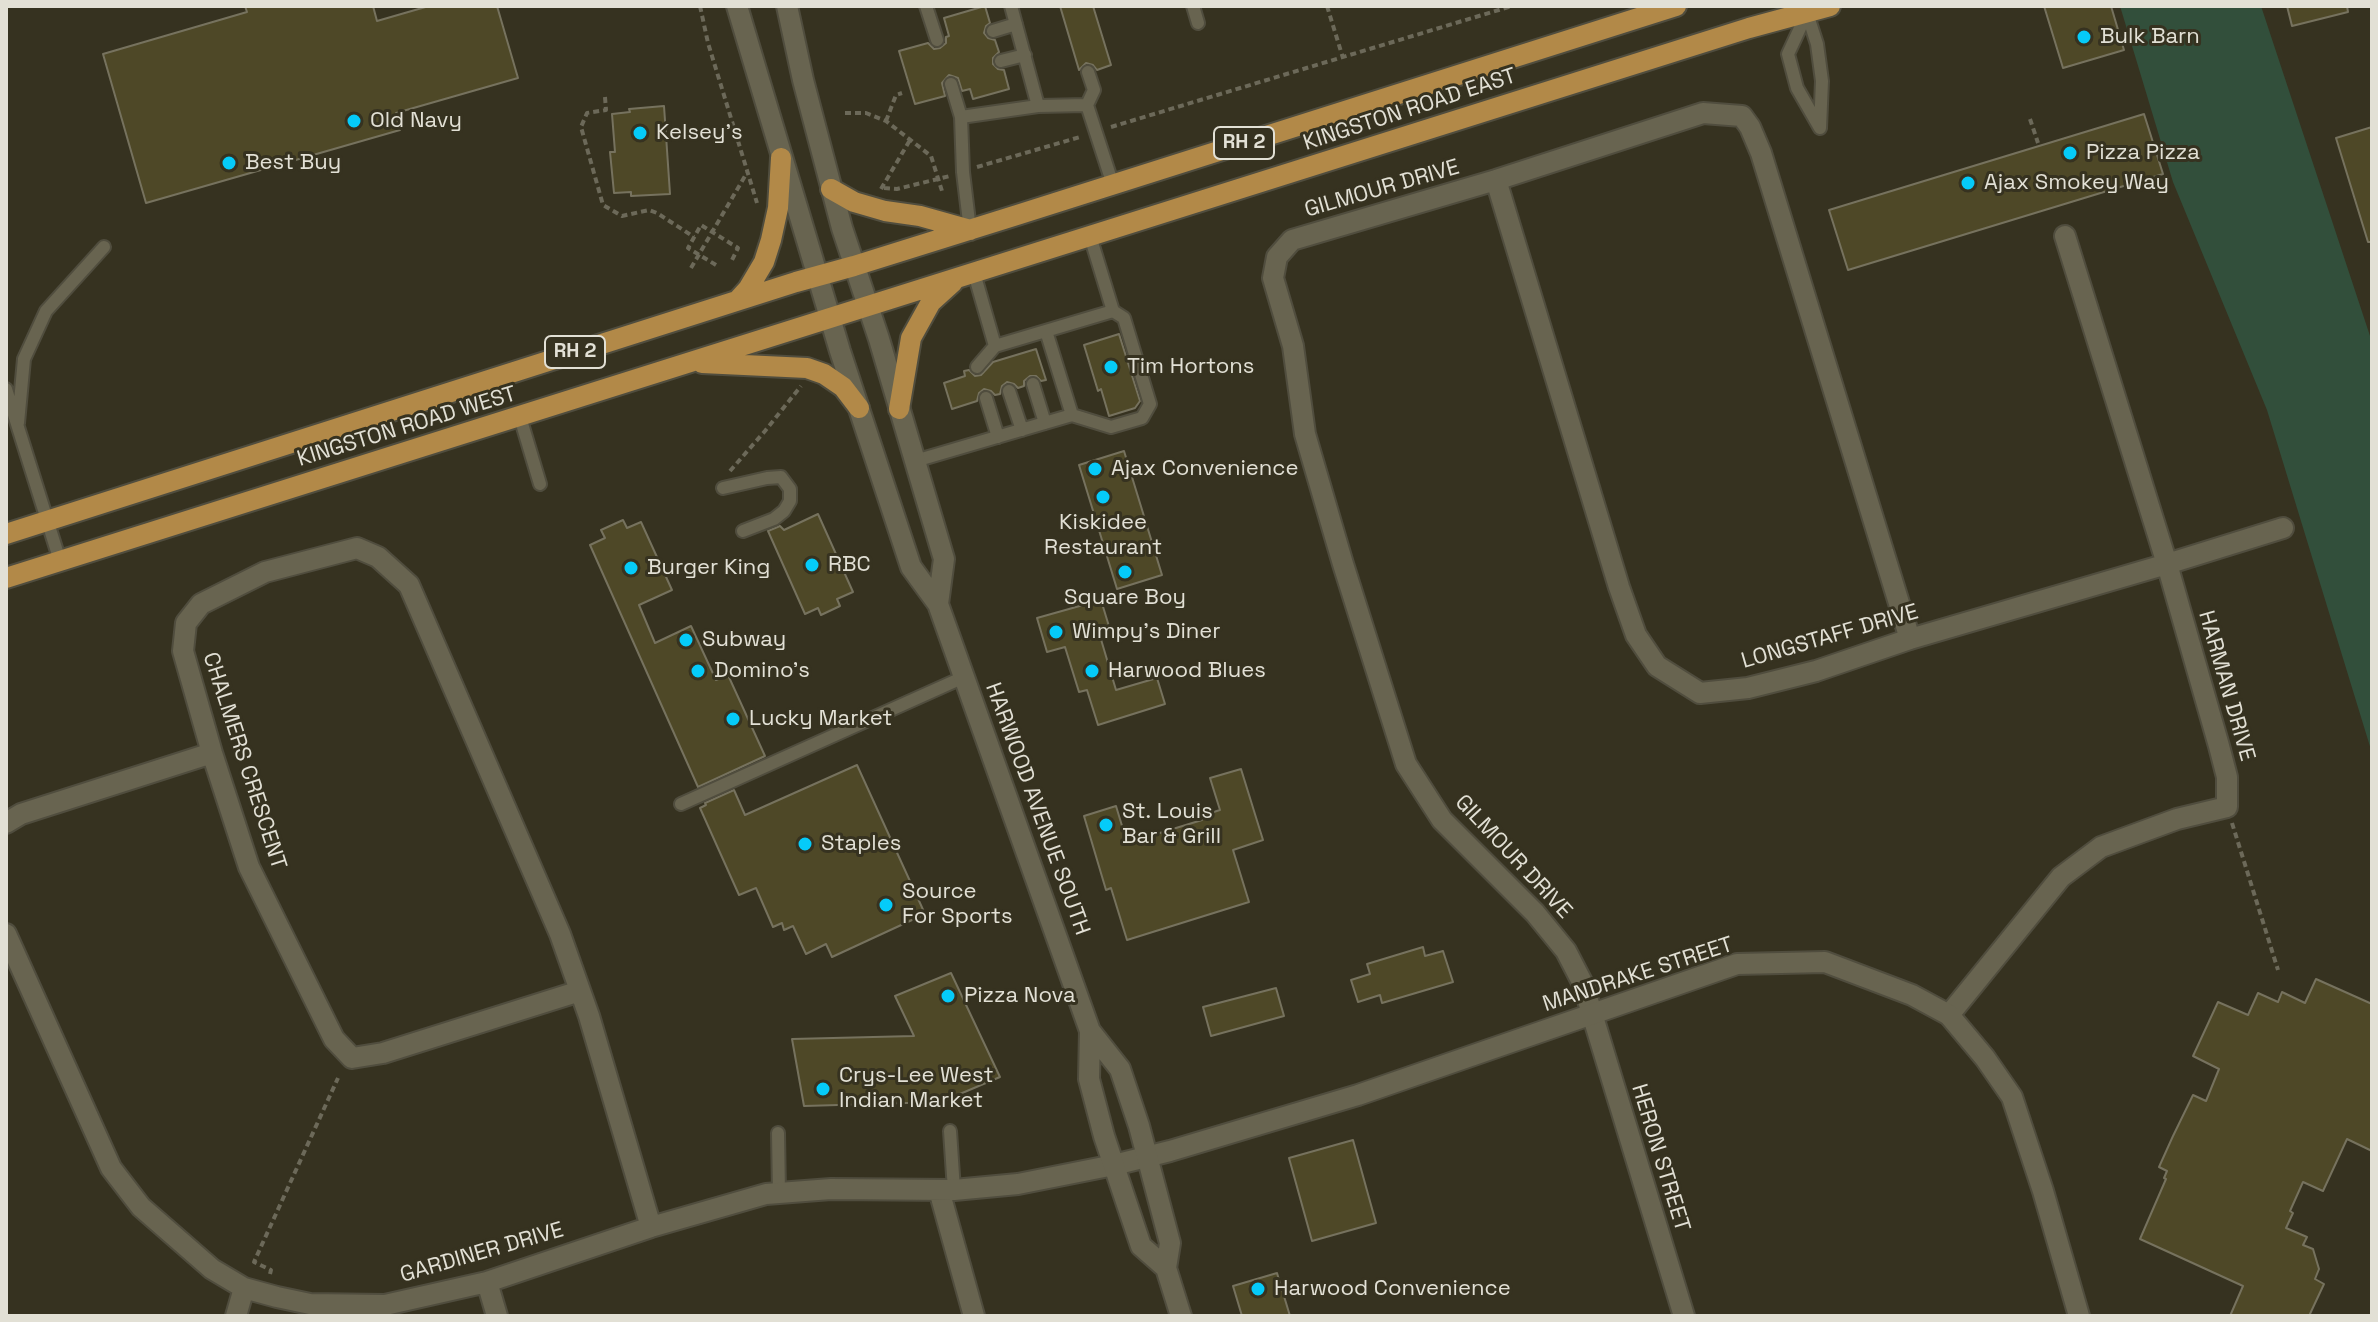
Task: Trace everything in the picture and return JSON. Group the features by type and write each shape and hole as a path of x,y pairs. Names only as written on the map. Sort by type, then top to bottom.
{"main road":[{"name":"KINGSTON ROAD EAST","path":"854,266 1676,6"},
{"name":"KINGSTON ROAD EAST","path":"868,307 1806,10 1830,6"},
{"path":"737,301 764,262 771,240 778,208 781,158"},
{"path":"831,189 854,202 970,230"},
{"name":"KINGSTON ROAD WEST","path":"6,534 854,266"},
{"path":"899,409 911,338 931,302 965,276"},
{"name":"KINGSTON ROAD WEST","path":"6,578 868,307"},
{"path":"690,363 807,368 824,374 843,387 859,408"}],"street":[{"name":"HARWOOD AVENUE SOUTH","path":"737,6 781,158 911,567 938,604 1090,1031 1120,1069 1170,1243 1166,1268 1181,1316"},
{"name":"HARWOOD AVENUE SOUTH","path":"787,6 831,189 944,559 938,604"},
{"name":"GILMOUR DRIVE","path":"1591,1015 1583,984 1566,951 1535,913 1442,820 1406,764 1305,434 1293,346 1273,278 1277,257 1292,240 1496,180 1703,113 1742,116 1761,153 1910,639"},
{"name":"LONGSTAFF DRIVE","path":"1496,180 1636,635 1657,666 1700,693 1748,688 1816,671 1910,639 2283,528"},
{"name":"HARMAN DRIVE","path":"2065,236 2167,564 2227,777 2227,807"},
{"name":"CHALMERS CRESCENT","path":"580,991 383,1053 352,1058 334,1039 249,867 183,651 186,623 201,604 265,572 357,548 378,557 409,585 560,934 580,991 651,1227"},
{"path":"6,823 21,814 212,753"},
{"path":"1949,1015 2061,877 2101,847 2177,819 2227,807"},
{"name":"GARDINER DRIVE","path":"6,934 111,1168 141,1207 212,1269 244,1288 265,1295 310,1304 385,1305 487,1282 651,1227 766,1194 831,1189 946,1190 1018,1184 1114,1165"},
{"name":"MANDRAKE STREET","path":"1114,1165 1358,1095 1737,964 1825,962 1912,995 1949,1015 1985,1058 2012,1097 2079,1316"},
{"name":"HERON STREET","path":"1591,1015 1684,1316"},
{"name":"HARWOOD AVENUE SOUTH","path":"1090,1031 1089,1079 1114,1165 1141,1246 1166,1268"},
{"path":"946,1190 974,1316"},
{"path":"487,1282 497,1316"},
{"path":"236,1316 244,1288"}],"lane":[{"path":"926,6 937,40"},
{"path":"1011,6 1038,106"},
{"path":"1193,6 1198,23"},
{"path":"1806,10 1817,44 1822,81 1820,128 1797,88 1788,54 1806,10"},
{"path":"993,31 1016,24"},
{"path":"1001,61 1025,55"},
{"path":"1088,72 1094,90 1087,105 1113,185"},
{"path":"951,84 961,117 970,230"},
{"path":"961,117 1038,106 1087,105"},
{"path":"915,461 1072,415 1111,427 1142,418 1150,404 1124,318 1113,311 1090,236"},
{"path":"18,423 24,359 46,311 104,247"},
{"path":"965,276 999,360"},
{"path":"977,367 995,346 1113,311"},
{"path":"1046,331 1072,415"},
{"path":"1018,339 1023,353"},
{"path":"1033,384 1045,423"},
{"path":"6,389 60,561"},
{"path":"1009,391 1022,430"},
{"path":"986,398 998,437"},
{"path":"520,417 540,484"},
{"path":"723,488 781,477 790,489 790,501 784,511 774,519 743,531"},
{"path":"681,804 964,677"},
{"path":"946,1190 950,1131"},
{"path":"778,1133 779,1193"}],"path":[{"path":"700,6 708,43 760,217"},
{"path":"1327,6 1343,58"},
{"path":"882,188 897,189 963,172 1512,6"},
{"path":"886,121 896,95 902,93"},
{"path":"605,97 606,110 587,113 581,127 603,205 622,216 649,210 694,237"},
{"path":"845,113 866,113 886,121 931,156 942,191"},
{"path":"2030,119 2038,143"},
{"path":"875,198 910,140"},
{"path":"691,268 748,171"},
{"path":"716,265 688,248 701,225 738,248 731,262"},
{"path":"729,471 804,383"},
{"path":"2227,807 2278,970"},
{"path":"267,1280 271,1270 254,1262 338,1078"}],"green space":[{"path":"2120,6 2261,6 2372,342 2372,753 2267,410 2173,182"}],"building":[{"path":"245,6 373,6 377,21 429,6 497,6 518,78 396,113 400,130 146,203 103,54 247,12"},
{"path":"985,6 990,23 984,33 995,40 999,52 993,58 993,64 1004,70 1009,89 973,99 970,89 962,91 958,78 949,75 942,83 945,96 915,104 899,51 928,43 934,49 940,48 949,36 944,18"},
{"path":"1060,6 1093,6 1111,65 1097,70 1086,63 1079,70"},
{"path":"2044,6 2111,6 2124,50 2063,68"},
{"path":"2287,6 2347,6 2348,12 2292,26"},
{"name":"Kelsey's","path":"664,106 670,194 631,196 631,192 614,193 610,152 615,152 612,114"},
{"path":"2144,114 2163,174 1848,270 1829,210"},
{"path":"2372,127 2372,242 2368,242 2336,138"},
{"name":"Tim Hortons","path":"1119,334 1140,401 1135,408 1109,416 1084,345"},
{"path":"1036,349 1046,380 1030,376 1024,381 1024,386 1018,388 1007,382 1000,394 995,395 984,389 977,401 952,409 944,383 965,376 964,371 981,375 993,362"},
{"path":"1124,451 1162,575 1117,589 1079,465"},
{"name":"RBC","path":"818,514 853,592 837,599 840,606 821,615 818,608 805,614 768,531 780,526 784,530"},
{"path":"623,520 627,528 641,522 672,590 639,605 655,643 691,626 716,680 728,675 765,756 698,787 590,545 605,538 601,530"},
{"path":"1101,600 1111,633 1100,636 1116,690 1157,678 1165,704 1098,725 1087,690 1079,692 1065,647 1047,652 1037,618"},
{"name":"Staples","path":"857,765 925,914 832,957 826,944 806,954 793,926 784,930 782,923 773,927 756,888 739,895 700,808 734,790 745,815"},
{"path":"1241,769 1263,840 1233,850 1249,902 1127,940 1111,888 1106,890 1084,816 1116,806 1126,839 1148,832 1150,836 1202,820 1201,816 1220,810 1210,778"},
{"path":"1423,947 1425,956 1443,951 1453,982 1382,1003 1380,995 1358,1002 1351,980 1370,974 1367,964"},
{"path":"951,973 1000,1077 941,1102 804,1106 792,1039 914,1036 895,996"},
{"path":"2316,979 2372,1004 2372,1151 2347,1139 2323,1191 2303,1182 2290,1211 2293,1213 2286,1228 2307,1237 2303,1245 2313,1249 2319,1269 2315,1279 2324,1284 2309,1316 2230,1316 2243,1286 2140,1239 2166,1179 2167,1171 2159,1167 2173,1136 2193,1095 2206,1101 2219,1069 2193,1056 2218,1002 2248,1015 2258,993 2278,1002 2282,992 2305,1003"},
{"path":"1276,988 1284,1016 1211,1036 1203,1007"},
{"path":"1353,1140 1376,1223 1312,1241 1289,1158"},
{"path":"1277,1273 1290,1316 1242,1316 1233,1286"}],"place":[{"name":"Bulk Barn","path":"2084,37"},
{"name":"Old Navy","path":"354,121"},
{"name":"Kelsey's","path":"640,133"},
{"name":"Pizza Pizza","path":"2070,153"},
{"name":"Best Buy","path":"229,163"},
{"name":"Ajax Smokey Way","path":"1968,183"},
{"name":"Tim Hortons","path":"1111,367"},
{"name":"Ajax Convenience","path":"1095,469"},
{"name":"Kiskidee Restaurant","path":"1103,497"},
{"name":"RBC","path":"812,565"},
{"name":"Burger King","path":"631,568"},
{"name":"Square Boy","path":"1125,572"},
{"name":"Wimpy's Diner","path":"1056,632"},
{"name":"Subway","path":"686,640"},
{"name":"Domino's","path":"698,671"},
{"name":"Harwood Blues","path":"1092,671"},
{"name":"Lucky Market","path":"733,719"},
{"name":"St. Louis Bar & Grill","path":"1106,825"},
{"name":"Staples","path":"805,844"},
{"name":"Source For Sports","path":"886,905"},
{"name":"Pizza Nova","path":"948,996"},
{"name":"Crys-Lee West Indian Market","path":"823,1089"},
{"name":"Harwood Convenience","path":"1258,1289"}]}
